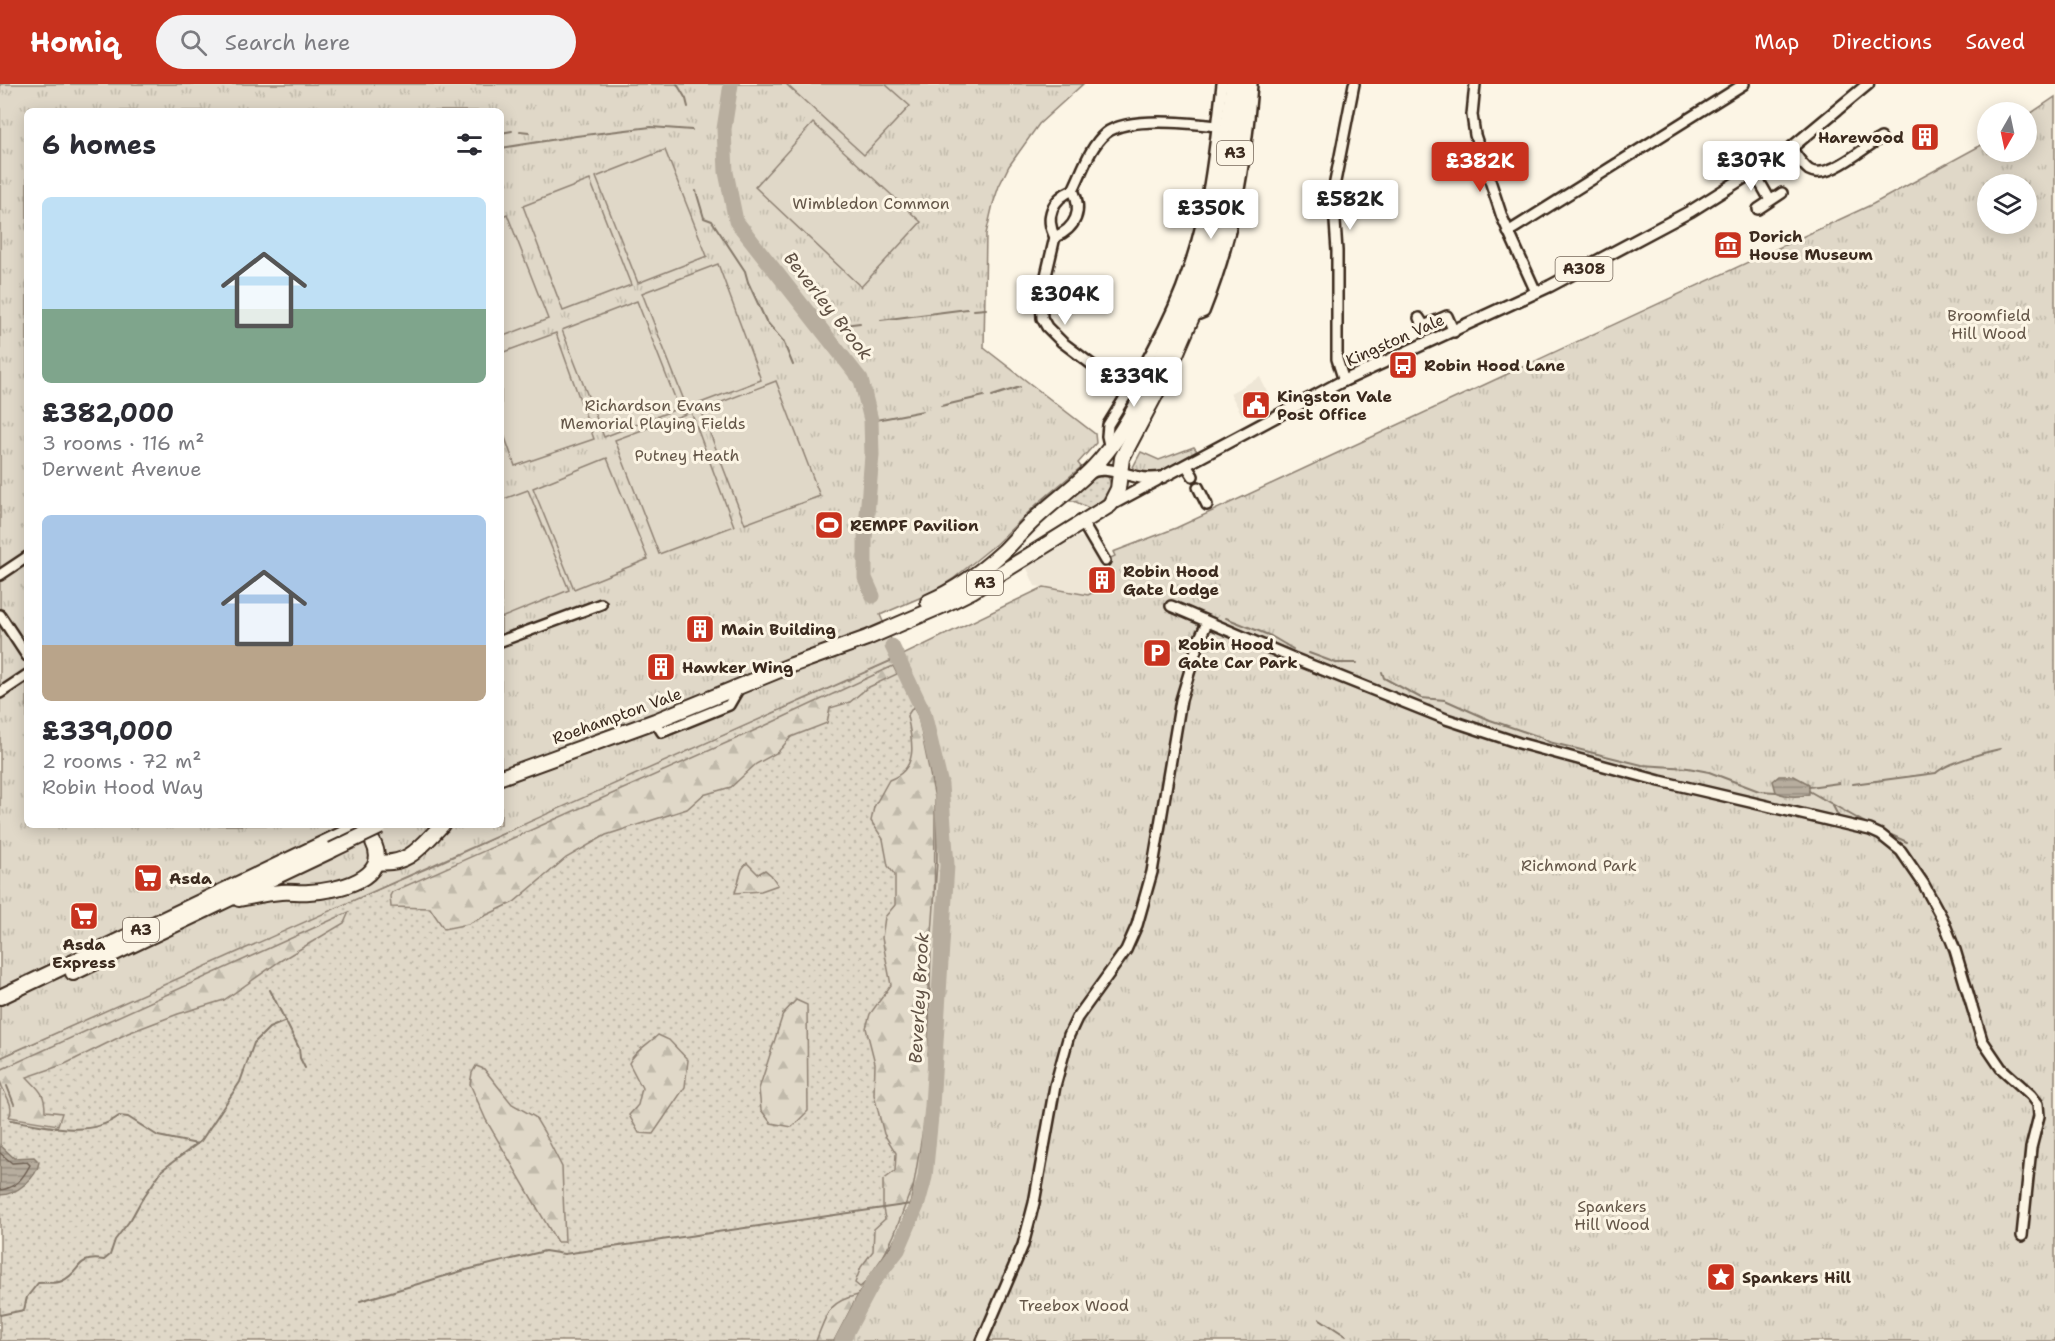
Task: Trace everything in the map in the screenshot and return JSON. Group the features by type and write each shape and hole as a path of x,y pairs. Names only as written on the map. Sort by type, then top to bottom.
{"highway":[{"name":"A3","path":"942,601 1004,551 1036,518 1088,474 1110,449 1128,421 1183,311 1200,266 1222,176 1233,84"},
{"name":"A3","path":"942,601 981,585 1106,508 1117,493 1119,473 1125,453 1198,314 1230,190 1243,84"},
{"name":"Roehampton Vale","path":"504,776 655,721 867,638 942,601"},
{"name":"Roehampton Vale","path":"504,767 785,658 942,601"},
{"name":"A3","path":"504,782 557,756"},
{"name":"A3","path":"282,863 294,852 336,828"},
{"name":"A3","path":"0,1007 214,906 330,845 357,828"},
{"name":"A3","path":"0,997 282,863 377,828"},
{"path":"373,842 377,862 390,863 404,860 438,828"},
{"name":"A3","path":"214,906 282,892 327,891 366,876 377,862"}],"main road":[{"name":"Kingston Vale","path":"1088,474 1101,469 1140,479 1152,480 1163,477 1344,381 1454,332 1584,269 1682,216 1791,148 1868,84"},
{"name":"A308","path":"1106,508 1163,477"}],"street":[{"path":"1110,449 1107,427 1156,344 1188,271 1203,219 1218,126 1222,84"},
{"path":"1198,314 1222,263 1236,209 1245,155 1252,84"},
{"path":"1344,381 1337,358 1337,252 1333,192 1354,84"},
{"path":"1475,84 1472,125 1508,232 1536,292"},
{"path":"1508,232 1744,84"},
{"path":"1128,392 1062,342 1047,327 1042,318 1041,297 1055,237 1050,228 1050,216 1062,194 1073,190 1097,142 1117,127 1143,123 1218,126"},
{"path":"1791,148 1806,168 1819,173 1840,165 1881,138"},
{"path":"1754,172 1770,200"},
{"path":"1055,237 1066,232 1073,224 1078,210 1078,199 1073,190"},
{"path":"1758,208 1782,193"},
{"path":"1419,318 1424,326 1450,312 1454,332"},
{"path":"1186,465 1193,476"},
{"path":"1198,487 1208,505"},
{"path":"1082,522 1105,561"},
{"path":"0,575 24,559"},
{"path":"504,640 601,604"},
{"path":"1171,606 1207,623 1446,719 1518,744 1660,781 1870,830 1881,835 1901,851 1909,861 1943,920 1956,950 1978,1030 1986,1049 2001,1068 2038,1104 2039,1116 2031,1148 2023,1231"},
{"path":"0,615 24,651"},
{"path":"982,1341 1023,1245 1034,1203 1055,1086 1069,1035 1077,1018 1125,950 1146,898 1181,700 1199,640 1207,623"},
{"path":"0,693 24,677"}],"shaded area":[{"path":"1260,377 1271,400 1242,415 1230,393"},
{"path":"1074,536 1085,538 1112,583 1088,595 1035,586 1026,566"}],"green space":[{"name":"Richmond Park","path":"0,84 1083,84 1039,124 1009,166 999,186 986,234 984,348 1095,434 1096,443 1078,463 1081,467 1037,504 996,544 953,579 931,593 880,615 899,657 1044,587 1088,595 1112,583 1100,563 1115,556 1113,552 1176,528 1873,204 1977,147 1977,162 2037,162 2037,109 2055,97 2055,1341 834,1341 864,1284 896,1238 911,1201 927,1105 931,948 937,863 937,798 921,719 892,660 0,1058"},
{"path":"786,84 885,84 910,106 864,155"},
{"name":"Wimbledon Common","path":"813,123 921,222 861,287 755,187"},
{"path":"665,150 707,256 638,283 596,177"},
{"path":"590,180 631,285 563,311 523,206"},
{"path":"507,214 548,319 504,336 504,216"},
{"path":"718,264 761,380 687,408 642,293"},
{"name":"Richardson Evans Memorial Playing Fields","path":"637,301 679,408 604,437 562,330"},
{"path":"556,333 594,439 515,466 504,435 504,352"},
{"path":"776,381 820,496 745,524 701,410"},
{"name":"Putney Heath","path":"691,412 734,526 659,554 615,440"},
{"path":"1194,447 1197,451 1156,475 1131,471 1141,452 1159,460"},
{"path":"607,458 648,559 574,589 533,488"},
{"path":"1100,474 1108,476 1111,485 1103,499 1091,509 1074,501 1067,501"},
{"path":"528,490 569,590 504,617 504,499"},
{"path":"893,660 921,719 937,798 937,863 931,948 927,1105 911,1201 896,1238 864,1284 834,1341 0,1341 0,1058"},
{"path":"893,666 897,674 867,688 850,702 830,708 827,723 791,737 778,752 756,764 731,787 703,795 687,809 606,835 566,858 514,902 468,924 444,929 430,908 391,907 392,892 760,728"},
{"path":"913,707 918,716 935,798 934,931 928,987 930,1059 926,1126 919,1175 894,1235 874,1275 860,1287 855,1283 861,1267 873,1251 874,1229 885,1219 883,1180 895,1171 896,1153 884,1134 874,1095 875,1063 866,1028 870,1014 891,985 882,938 885,917 895,905 895,875 888,866 883,839 871,821 874,807 889,780 905,769 912,754 907,716"},
{"path":"747,863 758,874 765,870 778,885 761,891 735,893 742,869"},
{"path":"349,912 344,923 280,961 224,1000 128,1033 65,1064 27,1077 42,1095 45,1111 62,1113 58,1125 9,1117 11,1108 1,1085 0,1070"},
{"path":"796,1000 807,1005 808,1111 792,1127 771,1123 761,1110 759,1089 783,1014"},
{"path":"658,1035 669,1040 688,1060 685,1087 653,1134 639,1133 629,1115 638,1105 642,1088 629,1063 638,1051"},
{"path":"476,1066 484,1069 512,1104 535,1117 562,1167 565,1242 557,1242 486,1120 470,1084"},
{"path":"858,1295 834,1341 816,1341 830,1310 840,1301"}],"water":[{"path":"1779,776 1794,776 1809,784 1809,794 1792,796 1776,792 1773,781"},
{"path":"0,1145 14,1158 34,1157 39,1162 34,1174 25,1184 13,1192 0,1195"}],"waterway":[{"path":"677,84 688,107"},
{"name":"Beverley Brook","path":"731,84 724,129 726,172 736,221 861,380 871,420 872,455 865,539 865,578 873,596"},
{"path":"504,148 651,127 692,130"},
{"path":"504,132 512,131"},
{"path":"520,131 529,132"},
{"path":"696,191 704,218 712,221 745,271 766,321 783,341 793,365"},
{"path":"881,320 967,309"},
{"path":"974,310 986,309"},
{"path":"836,326 860,323"},
{"path":"992,396 1020,387"},
{"path":"941,406 984,396"},
{"path":"871,421 923,411"},
{"path":"1226,618 1271,636 1293,649"},
{"name":"Beverley Brook","path":"842,1341 874,1281 898,1250 918,1203 925,1177 932,1106 947,865 941,785 924,713 892,646"},
{"path":"1309,653 1336,663 1357,663"},
{"path":"1382,672 1384,678 1421,698 1445,700 1549,742 1642,765 1709,772 1759,791 1776,792"},
{"path":"1853,784 1936,773 1957,762 2000,749"},
{"path":"1809,787 1839,783"},
{"path":"1809,791 1869,825 1907,842"},
{"path":"1833,806 1840,819"},
{"path":"270,990 299,1048 300,1058 305,1068"},
{"path":"0,1315 24,1310 27,1297 38,1283 62,1281 83,1262 94,1259 104,1260 110,1255 115,1240 162,1170 201,1141 240,1082 254,1043 269,1028 286,1021"},
{"path":"7,1086 14,1104"},
{"path":"10,1120 80,1129 107,1123 119,1116 128,1117 158,1136 197,1144"},
{"path":"360,1301 462,1271 545,1251 564,1254 918,1203"},
{"path":"1320,1319 1346,1336"}],"place":[{"name":"Harewood","path":"1925,137"},
{"name":"Dorich House Museum","path":"1728,245"},
{"name":"Robin Hood Lane","path":"1403,365"},
{"name":"Kingston Vale Post Office","path":"1256,405"},
{"name":"REMPF Pavilion","path":"829,525"},
{"name":"Robin Hood Gate Lodge","path":"1102,580"},
{"name":"Main Building","path":"700,629"},
{"name":"Robin Hood Gate Car Park","path":"1157,653"},
{"name":"Hawker Wing","path":"661,667"},
{"name":"Asda","path":"148,878"},
{"name":"Asda Express","path":"84,916"},
{"name":"Spankers Hill","path":"1721,1277"}],"park label":[{"name":"Broomfield Hill Wood","path":"1989,324"},
{"name":"Spankers Hill Wood","path":"1612,1215"},
{"name":"Treebox Wood","path":"1074,1305"}]}
